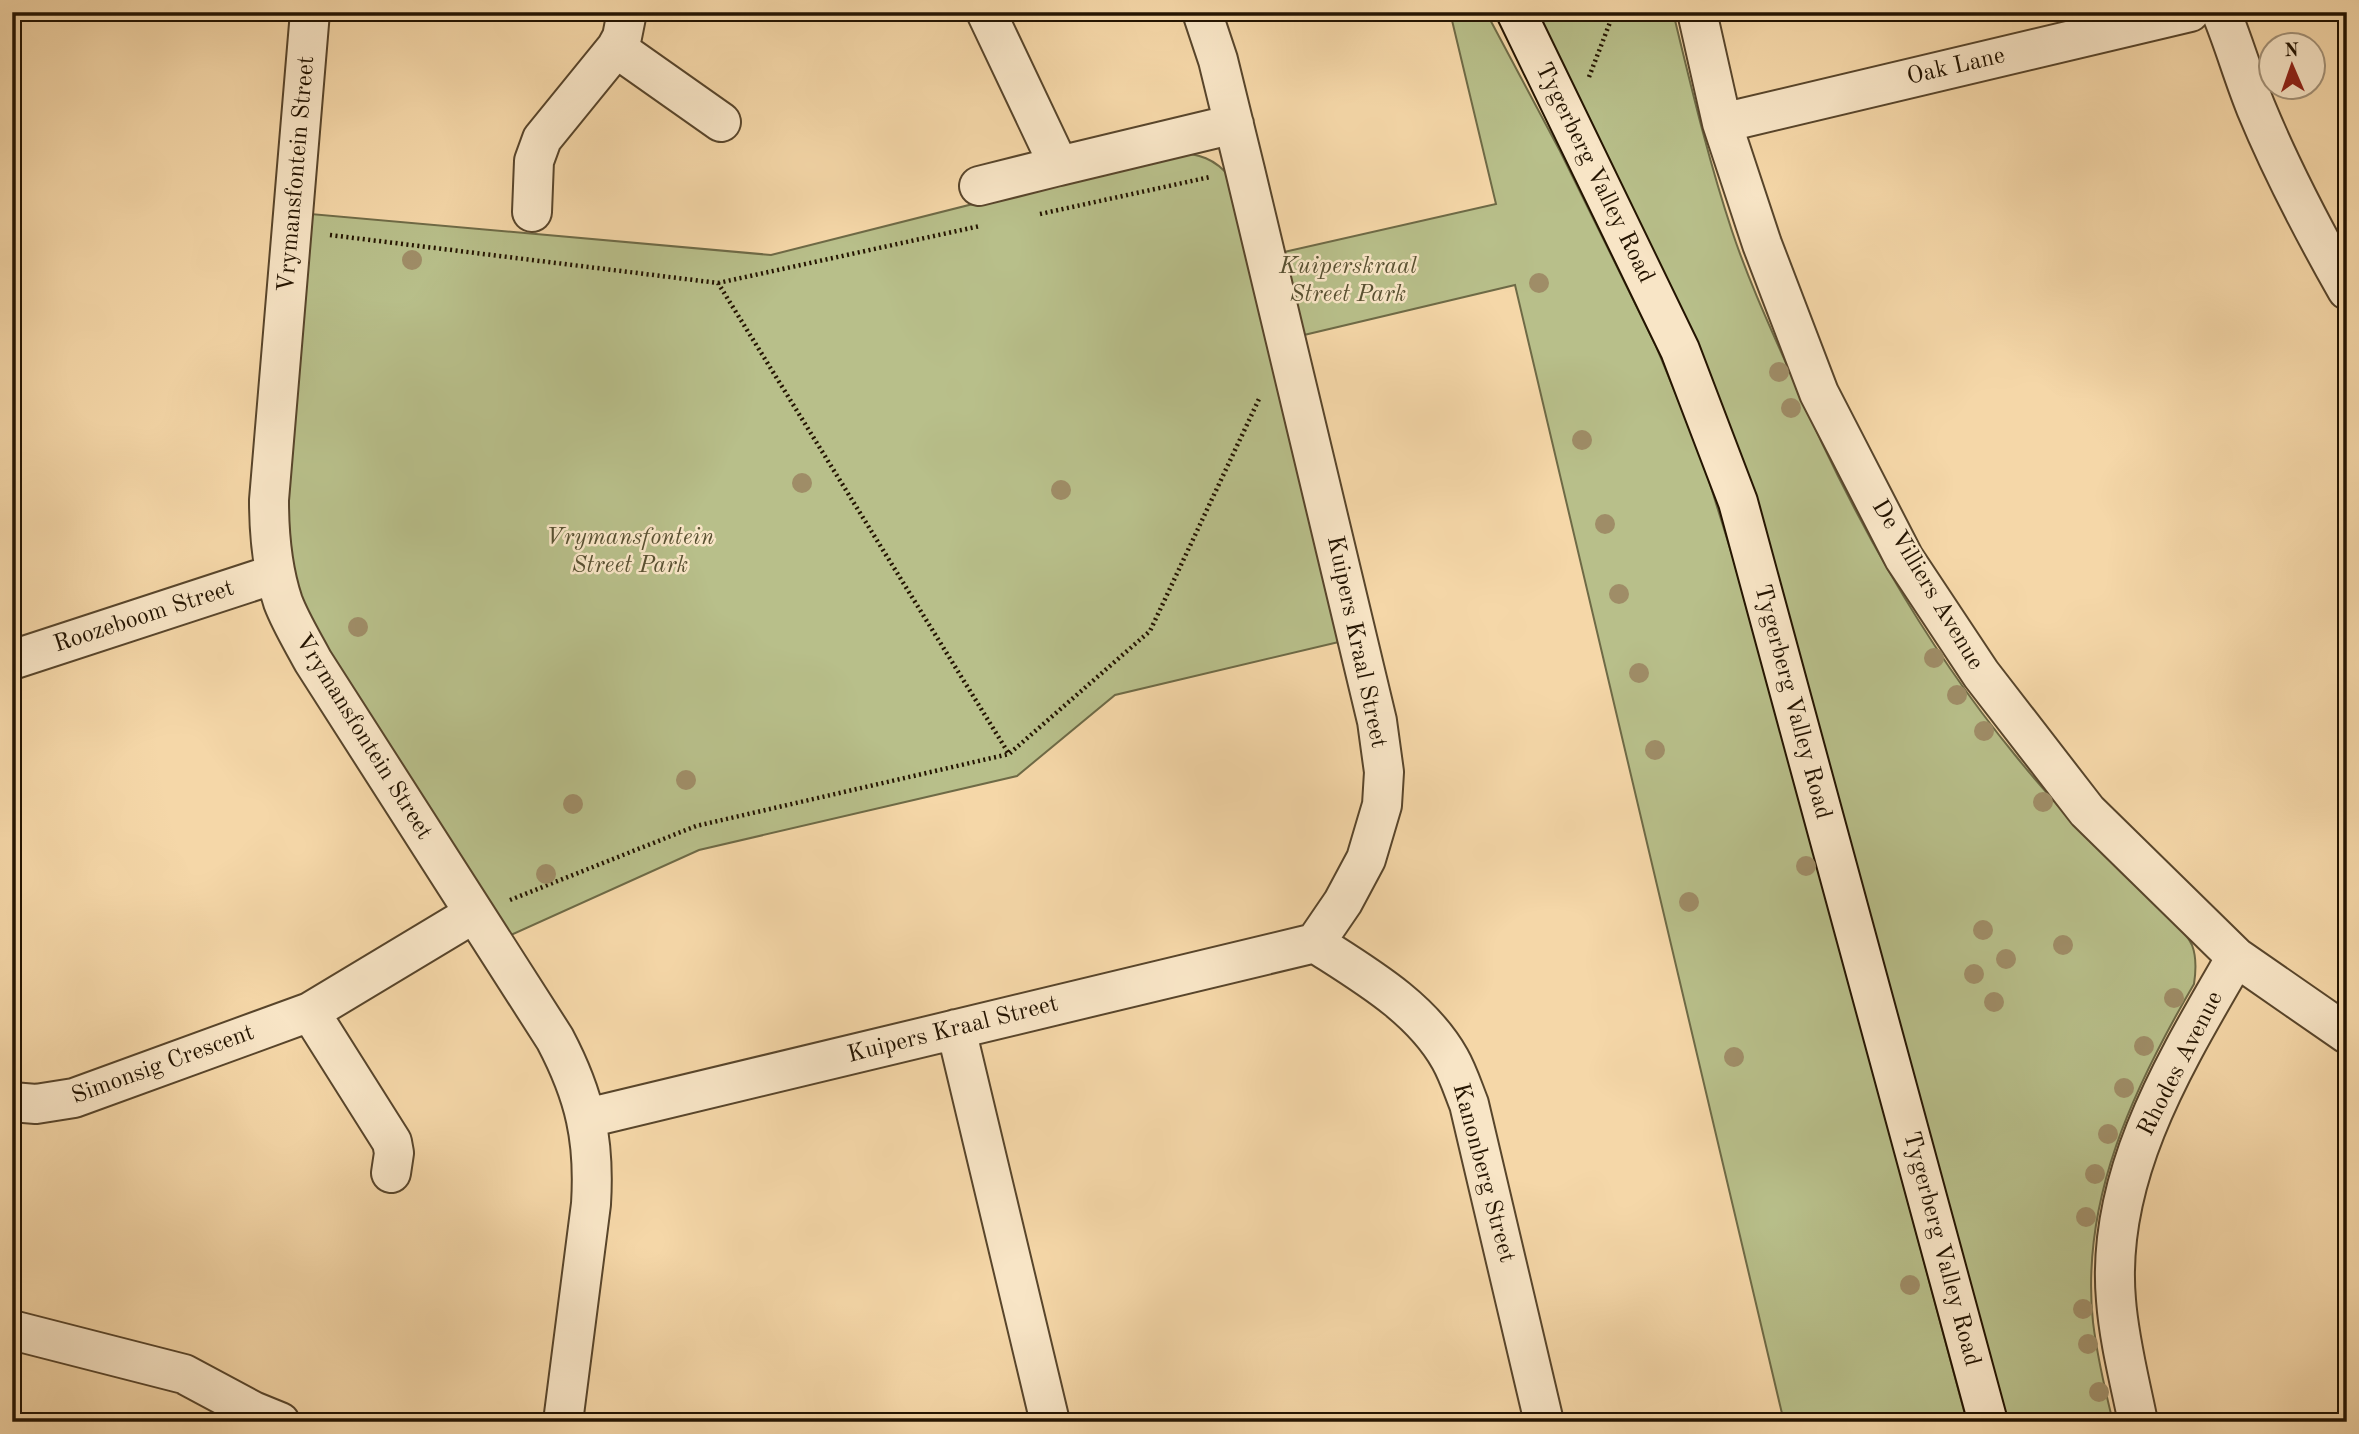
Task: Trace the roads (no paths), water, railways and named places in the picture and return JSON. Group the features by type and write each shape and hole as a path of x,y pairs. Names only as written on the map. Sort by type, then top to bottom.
{"street":[{"name":"Vrymansfontein Street","path":"310,12 269,500 275,574 284,604 313,661 555,1039 576,1082 592,1146 591,1204 563,1422"},
{"path":"986,12 1059,166"},
{"name":"Kuipers Kraal Street","path":"587,1118 1315,943 1343,902 1366,859 1382,805 1384,772 1377,721 1234,124 1218,60 1202,12"},
{"name":"Tygerberg Valley Road","path":"1516,12 1680,350 1738,502 1987,1422"},
{"name":"De Villiers Avenue","path":"1697,12 1721,122 1762,244 1819,393 1904,558 1981,674 2087,811 2236,957 2347,1034"},
{"name":"Oak Lane","path":"1721,122 2190,12"},
{"path":"2221,12 2255,105 2305,217 2347,290"},
{"path":"532,212 534,162 542,139 621,30 721,122"},
{"path":"979,186 1234,124"},
{"name":"Roozeboom Street","path":"12,660 275,574"},
{"name":"Simonsig Crescent","path":"12,1102 36,1104 74,1098 310,1012 473,914"},
{"name":"Kanonberg Street","path":"1315,943 1392,996 1417,1017 1426,1025 1450,1059 1469,1104 1544,1422"},
{"name":"Rhodes Avenue","path":"2138,1422 2116,1299 2116,1244 2128,1187 2147,1124 2187,1042 2236,957"},
{"path":"310,1012 392,1142 394,1153 391,1173"},
{"path":"956,1029 1050,1422"},
{"path":"12,1330 184,1374 253,1411 280,1422"}],"park label":[{"name":"Kuiperskraal Street Park","path":"1348,281"},
{"name":"Vrymansfontein Street Park","path":"630,552"}]}
